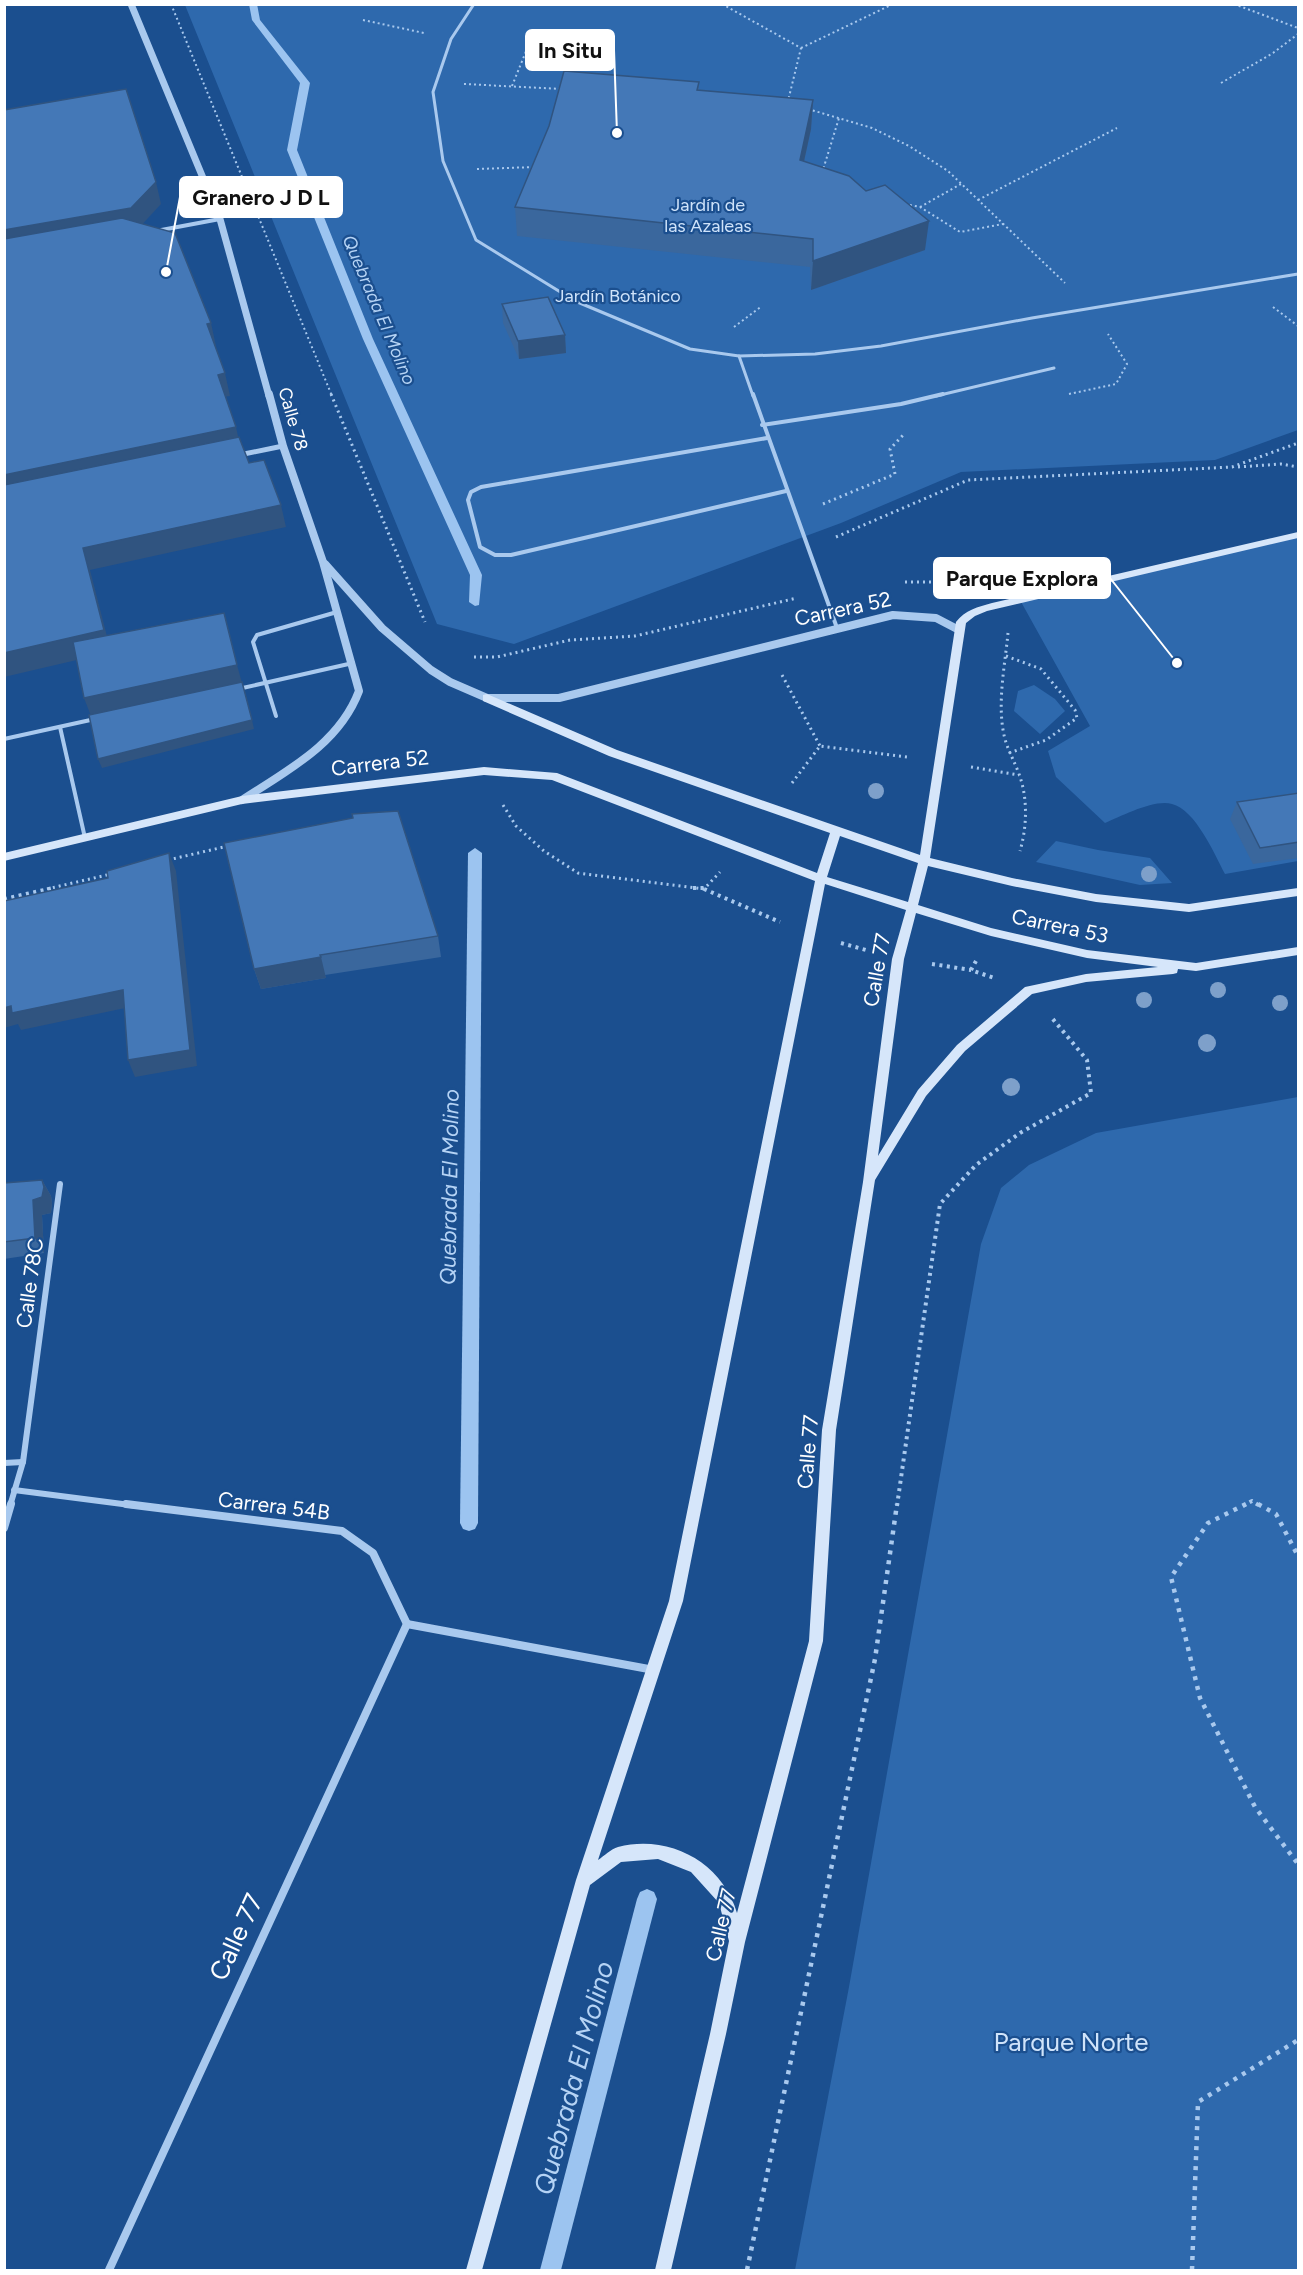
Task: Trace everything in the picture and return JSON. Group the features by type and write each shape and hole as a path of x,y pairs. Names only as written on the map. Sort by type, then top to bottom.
{"main road":[{"path":"959,630 965,616 981,610 1299,534"},
{"name":"Calle 77","path":"663,2271 737,1942 816,1641 829,1430 869,1182 898,959 924,861 957,656 959,630"},
{"name":"Carrera 52","path":"487,698 613,753 924,861"},
{"name":"Carrera 52","path":"4,857 242,800 484,771 553,776 821,879"},
{"path":"474,2271 584,1880 676,1601 821,879 836,832"},
{"name":"Carrera 53","path":"924,861 1012,882 1096,898 1189,908 1299,892"},
{"name":"Carrera 53","path":"821,879 991,932 1087,954 1196,967 1299,951"},
{"path":"869,1182 922,1093 961,1048 1029,990 1086,978 1196,967"},
{"path":"584,1880 618,1856 658,1851 696,1866 725,1899 737,1942"}],"street":[{"name":"Calle 78","path":"131,4 220,219 283,446 323,562 359,691 355,705 343,723 322,745 242,800"},
{"path":"151,231 220,219"},
{"path":"236,455 283,446"},
{"name":"Carrera 52","path":"323,562 382,628 431,670 450,682 487,698 558,698 893,615 927,614 945,620 959,630"},
{"name":"Calle 78C","path":"4,1528 23,1462 60,1184"},
{"path":"4,1463 23,1462"},
{"name":"Carrera 54B","path":"15,1490 342,1531 374,1553 407,1624"},
{"path":"407,1624 654,1670"},
{"name":"Calle 77","path":"109,2271 407,1624"}],"lane":[{"path":"474,4 451,39 433,92 442,161 476,240 575,301 690,349 739,356 815,354 880,346 1299,274"},
{"path":"739,356 794,515 837,628"},
{"path":"762,424 901,404 1054,368"},
{"path":"767,438 481,487 471,492 468,500 480,547 495,555 511,555 786,491"},
{"path":"276,716 253,642 257,635 337,612"},
{"path":"231,690 353,663"},
{"path":"4,739 106,717"},
{"path":"60,727 85,838"}],"path":[{"path":"722,4 801,48"},
{"path":"801,48 893,4"},
{"path":"1234,4 1299,28"},
{"path":"363,20 451,39"},
{"path":"1221,83 1273,53 1299,34"},
{"path":"512,86 531,39"},
{"path":"788,102 801,48"},
{"path":"437,82 570,90"},
{"path":"808,109 872,128 909,146 948,171 1093,309 1127,364 1116,384 1063,395"},
{"path":"820,178 839,118"},
{"path":"978,200 1117,128"},
{"path":"446,170 537,167"},
{"path":"920,207 960,184"},
{"path":"898,203 920,207 960,232 1003,224"},
{"path":"794,515 895,474 890,449 907,430"},
{"path":"1232,467 1299,443"},
{"path":"807,548 968,480 1281,464 1299,467"},
{"path":"1006,656 1041,669 1075,710 1077,718 1061,733 1040,744 1009,753"},
{"path":"773,809 820,746 939,761 1020,775"},
{"path":"502,803 516,826 544,851 578,873 704,889 742,848"},
{"path":"164,861 233,845"},
{"path":"4,899 119,872"},
{"path":"747,2271 875,1659 940,1204 976,1165 1020,1133 1091,1093"},
{"path":"1299,1556 1276,1514 1252,1501 1208,1523 1171,1577 1200,1698 1255,1807 1299,1864"},
{"path":"1192,2271 1198,2102 1299,2040"}],"green space":[{"name":"Jardín Botánico","path":"185,5 1298,5 1298,430 1215,460 961,472 841,523 514,644 437,624"},
{"path":"1298,533 1298,861 1225,874 1196,823 1180,808 1172,804 1156,804 1105,823 1056,777 1048,751 1090,726 1020,600"},
{"path":"1034,685 1055,699 1065,711 1040,734 1014,711 1018,691"},
{"path":"1056,841 1150,858 1172,883 1140,885 1036,862"},
{"name":"Parque Norte","path":"1298,1097 1298,2270 795,2270 849,1987 981,1244 1001,1188 1029,1165 1096,1133"}],"building":[{"path":"564,71 699,82 697,90 813,100 800,160 849,176 866,191 885,185 929,221 813,261 813,239 515,207 549,126"},
{"path":"126,89 156,182 131,208 4,230 4,110"},
{"path":"122,218 175,233 211,323 207,324 225,373 218,375 236,427 4,475 4,239"},
{"path":"548,297 565,335 518,341 502,304"},
{"path":"239,437 249,463 264,460 281,505 83,548 104,630 4,653 4,485"},
{"path":"224,613 237,665 84,698 73,642"},
{"path":"242,682 252,720 98,759 89,715"},
{"path":"1299,793 1299,842 1260,848 1237,802"},
{"path":"398,811 438,936 320,955 321,957 254,969 224,843 353,818 352,814"},
{"path":"169,853 190,1050 128,1060 123,990 12,1013 11,1006 4,1008 4,901 108,878 107,871"},
{"path":"42,1180 44,1187 42,1197 33,1200 35,1238 4,1242 4,1183"}],"waterway":[{"name":"Quebrada El Molino","path":"253,4 256,20 305,83 292,150 368,339 476,575 475,602"},
{"name":"Quebrada El Molino","path":"469,1523 475,853"},
{"name":"Quebrada El Molino","path":"550,2270 647,1899"}],"place":[{"name":"In Situ","path":"617,133"},
{"name":"Granero J D L","path":"166,272"},
{"name":"Parque Explora","path":"1177,663"}],"park label":[{"name":"Jardín de las Azaleas","path":"708,215"}]}
